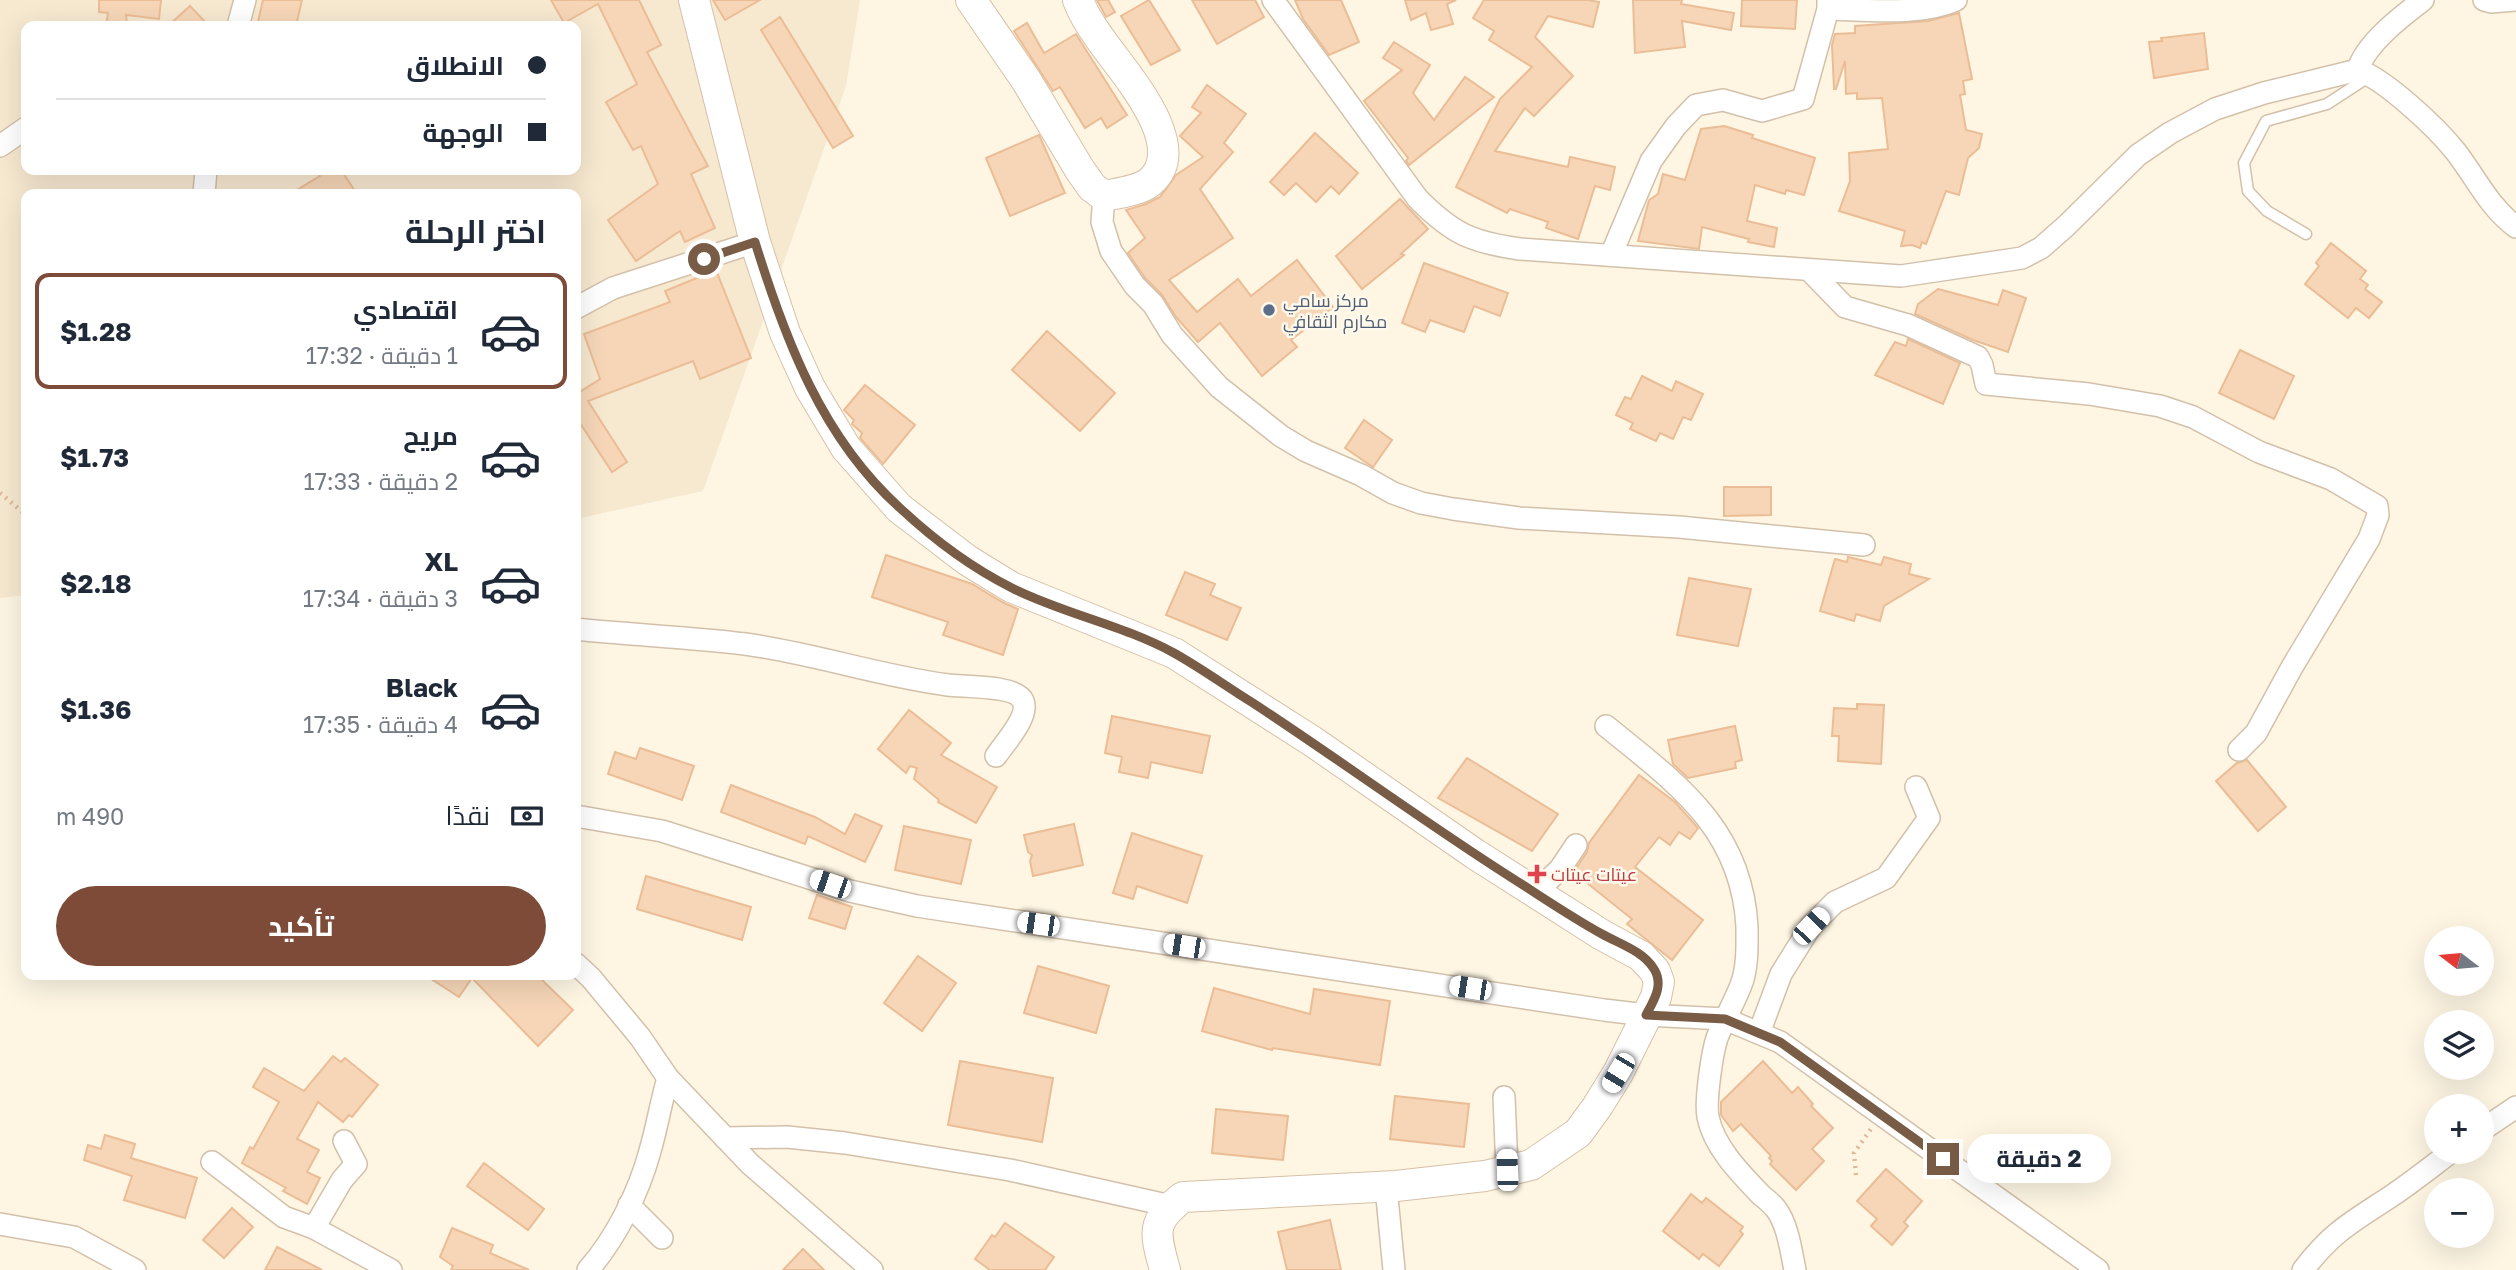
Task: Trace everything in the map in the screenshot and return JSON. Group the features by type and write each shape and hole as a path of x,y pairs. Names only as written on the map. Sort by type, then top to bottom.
{"main road":[{"path":"694,0 755,242 785,333 810,388 846,448 899,508 967,560 1011,587 1174,653 1312,741 1475,854 1648,962 1659,982 1656,996 1618,1073 1597,1107 1578,1133 1531,1165 1485,1176 1386,1187 1182,1197 1171,1206 1157,1225 1157,1241 1165,1270"},
{"path":"971,0 1027,80 1080,170 1092,187 1104,196 1147,184 1158,173 1163,160 1162,146 1158,125 1145,101 1099,37 1078,0"}],"street":[{"path":"239,21 245,0"},
{"path":"1273,0 1418,199 1443,224 1467,237 1497,246 1811,272 1901,276 2022,258 2041,248 2138,155 2170,133 2215,109 2252,97 2365,72"},
{"path":"1611,255 1651,161 1676,126 1696,105 1723,100 1762,111 1803,99 1828,5 1901,10 1946,4 1956,0"},
{"path":"2423,0 2361,58 2365,72 2435,129 2456,152 2502,217 2516,227"},
{"path":"2484,0 2516,1"},
{"path":"0,146 21,131"},
{"path":"1104,196 1102,222 1111,251 1135,286 1153,304 1172,335 1219,387 1281,436 1393,493 1432,505 1519,518 1693,528 1864,545"},
{"path":"581,305 613,288 755,242"},
{"path":"1811,272 1845,307 1908,326 1978,357 1986,384 2089,394 2160,406 2193,418 2259,452 2331,479 2377,506 2378,515 2369,539 2292,667 2256,733 2239,750"},
{"path":"581,629 687,637 749,645 946,685 1006,690 1017,694 1023,700 1024,708 1022,719 996,756"},
{"path":"1606,726 1665,775 1710,820 1737,874 1746,917 1748,947 1742,983 1715,1042 1707,1091 1708,1114 1713,1135 1739,1170 1777,1210 1788,1238 1795,1270"},
{"path":"1759,1033 1781,974 1811,926 1835,902 1886,878 1929,818 1916,787"},
{"path":"581,817 662,831 850,891 918,906 1646,1015 1725,1019 1780,1042 2098,1270"},
{"path":"1535,892 1560,869 1576,845"},
{"path":"581,969 640,1037 668,1078 750,1164 872,1270"},
{"path":"588,1270 597,1260 638,1188 651,1151 668,1078"},
{"path":"1504,1097 1507,1170"},
{"path":"2494,1122 2516,1107"},
{"path":"725,1138 787,1137 845,1143 1010,1170 1171,1206"},
{"path":"314,1228 342,1180 356,1164 344,1141"},
{"path":"212,1162 284,1217 314,1228 391,1270"},
{"path":"2303,1270 2327,1241 2342,1228 2434,1164"},
{"path":"1386,1187 1394,1270"},
{"path":"629,1205 662,1238"},
{"path":"0,1224 74,1237 135,1270"}],"lane":[{"path":"2306,234 2267,211 2248,191 2244,163 2266,121 2327,104 2365,72"}],"path":[{"path":"0,493 21,510"},
{"path":"1856,1175 1854,1153 1881,1114"}],"shaded area":[{"path":"0,0 860,0 846,86 703,491 581,518 581,189 21,189 21,596 0,598"}],"building":[{"path":"99,0 161,0 159,19 126,15 127,21 107,21 108,13 99,12"},
{"path":"263,0 302,0 297,21 258,21"},
{"path":"551,0 639,0 661,45 647,52 708,166 691,174 715,228 685,242 680,231 636,261 608,220 658,184 641,146 633,150 606,102 637,84 598,4 563,21"},
{"path":"713,0 760,0 725,20"},
{"path":"1097,0 1108,0 1115,12 1106,17"},
{"path":"1149,0 1180,50 1151,65 1121,16"},
{"path":"1192,0 1255,0 1264,17 1217,44"},
{"path":"1295,0 1341,0 1359,42 1329,55 1303,19"},
{"path":"1405,0 1456,0 1447,4 1453,24 1431,30 1426,13 1411,20"},
{"path":"1484,0 1599,2 1593,27 1548,16 1535,37 1573,76 1534,116 1525,108 1495,151 1568,167 1570,157 1615,167 1610,190 1595,186 1578,239 1546,228 1548,222 1510,209 1507,213 1456,187 1500,99 1532,67 1489,40 1494,31 1473,18"},
{"path":"1633,0 1682,0 1681,4 1734,13 1731,30 1682,21 1685,47 1635,53"},
{"path":"1742,0 1797,0 1795,29 1741,26"},
{"path":"190,6 204,21 174,21"},
{"path":"1959,13 1972,79 1963,81 1965,94 1960,95 1966,130 1982,134 1979,148 1968,158 1959,195 1946,191 1926,244 1922,242 1920,248 1912,245 1901,246 1905,231 1839,211 1850,181 1849,153 1888,149 1882,98 1857,99 1857,93 1846,94 1845,61 1834,89 1832,45 1835,34 1855,33 1855,26 1928,21"},
{"path":"780,17 853,136 833,148 761,30"},
{"path":"1027,23 1044,53 1076,34 1127,115 1107,128 1101,118 1085,128 1060,87 1053,91 1014,31"},
{"path":"2204,33 2208,69 2154,78 2149,42"},
{"path":"1394,42 1430,65 1413,93 1434,120 1465,77 1494,97 1409,165 1406,161 1408,158 1364,101 1402,70 1383,58"},
{"path":"1207,85 1246,114 1224,143 1233,152 1200,189 1233,238 1169,280 1197,312 1238,279 1251,296 1297,260 1333,307 1291,340 1297,347 1262,376 1220,323 1198,342 1128,253 1145,238 1126,210 1160,197 1176,175 1203,157 1180,136 1201,113 1192,107"},
{"path":"1724,126 1815,158 1804,195 1786,190 1785,194 1755,185 1747,221 1777,228 1774,247 1748,242 1749,239 1702,227 1699,249 1638,241 1649,200 1658,194 1663,174 1685,180 1701,129"},
{"path":"1315,133 1358,173 1339,194 1331,186 1316,202 1296,183 1284,195 1270,182"},
{"path":"1039,135 1065,193 1010,216 986,158"},
{"path":"344,175 354,189 298,189 320,176"},
{"path":"1400,199 1428,229 1401,254 1404,255 1362,289 1336,256"},
{"path":"2331,243 2366,271 2360,279 2368,285 2365,289 2382,302 2369,318 2356,308 2348,318 2305,284 2319,266 2316,263"},
{"path":"1424,263 1508,293 1500,316 1474,306 1464,332 1430,320 1425,332 1402,323"},
{"path":"716,270 751,358 700,379 693,361 588,401 627,462 612,472 581,425 581,391 600,379 584,334 670,302 665,291"},
{"path":"1938,289 1998,305 2003,290 2026,298 2008,352 1973,340 1915,314 1918,304"},
{"path":"1047,331 1115,393 1080,431 1012,370"},
{"path":"1908,339 1960,363 1943,404 1875,375 1895,342 1906,346"},
{"path":"2240,350 2294,376 2274,419 2219,393"},
{"path":"1642,376 1672,391 1676,381 1703,394 1691,420 1683,417 1673,439 1660,433 1656,441 1630,429 1633,423 1616,415 1625,397 1631,399"},
{"path":"865,385 915,425 883,464 860,438 862,433 852,424 854,420 844,410"},
{"path":"1364,420 1392,440 1373,467 1345,448"},
{"path":"1724,487 1771,487 1771,515 1724,516"},
{"path":"886,555 972,584 1018,609 1003,655 943,635 948,622 872,597"},
{"path":"1848,557 1881,565 1884,557 1911,564 1909,574 1929,579 1884,606 1880,621 1856,614 1854,621 1820,611 1835,559 1847,562"},
{"path":"1185,572 1215,584 1210,595 1241,608 1227,640 1166,615"},
{"path":"1689,578 1751,589 1738,646 1677,635"},
{"path":"1857,704 1884,705 1881,764 1838,761 1839,736 1832,736 1834,708 1857,709"},
{"path":"909,710 951,743 941,755 997,787 976,823 938,802 939,800 914,779 917,768 910,766 906,773 878,749"},
{"path":"1112,716 1210,736 1202,773 1151,762 1148,778 1119,772 1122,757 1105,753"},
{"path":"1735,726 1742,760 1735,762 1736,768 1688,778 1673,764 1668,740"},
{"path":"640,748 694,766 682,800 608,774 615,752 636,759"},
{"path":"1467,758 1558,814 1532,851 1438,798"},
{"path":"2247,760 2286,807 2258,831 2216,781 2237,763"},
{"path":"1639,775 1675,802 1698,828 1690,839 1679,832 1670,845 1659,837 1635,867 1703,920 1672,960 1627,924 1632,919 1577,875 1579,873 1575,870 1587,852 1589,843"},
{"path":"731,785 815,817 845,834 855,814 882,826 865,862 808,836 805,844 721,812"},
{"path":"1074,824 1083,865 1033,876 1030,861 1032,855 1028,852 1024,835"},
{"path":"904,826 971,840 961,884 895,870"},
{"path":"1132,833 1202,856 1187,903 1137,886 1133,899 1113,893"},
{"path":"646,876 751,907 742,940 637,909"},
{"path":"817,895 852,907 845,929 809,918"},
{"path":"918,956 956,983 922,1031 884,1003"},
{"path":"1038,966 1109,986 1096,1033 1024,1013"},
{"path":"433,980 471,980 459,997"},
{"path":"474,980 542,980 573,1010 538,1046"},
{"path":"1214,988 1310,1014 1314,989 1390,1001 1380,1065 1273,1048 1272,1050 1202,1031"},
{"path":"333,1056 341,1062 345,1058 378,1085 352,1117 349,1115 343,1122 318,1102 297,1139 319,1150 307,1172 320,1178 307,1204 283,1191 286,1188 242,1163 250,1147 253,1149 279,1102 253,1087 264,1068 304,1091"},
{"path":"960,1061 1053,1078 1042,1142 948,1125"},
{"path":"1763,1061 1792,1093 1798,1087 1813,1104 1811,1106 1833,1128 1812,1149 1824,1161 1796,1190 1770,1164 1771,1156 1741,1124 1733,1131 1721,1115 1721,1102"},
{"path":"1395,1096 1469,1104 1464,1147 1390,1139"},
{"path":"1216,1109 1288,1116 1283,1160 1212,1153"},
{"path":"105,1135 135,1144 131,1158 197,1178 185,1218 124,1200 132,1176 84,1160 88,1145 101,1149"},
{"path":"484,1163 544,1209 528,1230 467,1186"},
{"path":"1886,1169 1922,1201 1904,1222 1908,1226 1892,1245 1871,1226 1877,1219 1857,1201"},
{"path":"1691,1194 1702,1203 1706,1198 1743,1227 1740,1231 1743,1234 1719,1266 1703,1254 1699,1259 1663,1231"},
{"path":"232,1208 253,1227 224,1258 203,1240"},
{"path":"1330,1220 1341,1270 1287,1270 1278,1232"},
{"path":"1005,1223 1054,1257 1045,1270 990,1270 975,1259 992,1235 995,1237"},
{"path":"452,1228 493,1245 490,1253 529,1270 451,1270 453,1266 440,1257"},
{"path":"277,1247 322,1270 265,1270"},
{"path":"803,1249 824,1270 783,1270"}],"place":[{"name":"مركز سامي مكارم الثقافي","path":"1269,310"},
{"name":"عيتات عيتات","path":"1537,874"}],"route":[{"path":"704,259 755,242 785,333 810,388 846,448 899,508 967,560 1011,587 1174,653 1312,741 1475,854 1641,956 1655,971 1659,982 1656,996 1646,1015 1725,1019 1780,1042 1943,1159"}]}
